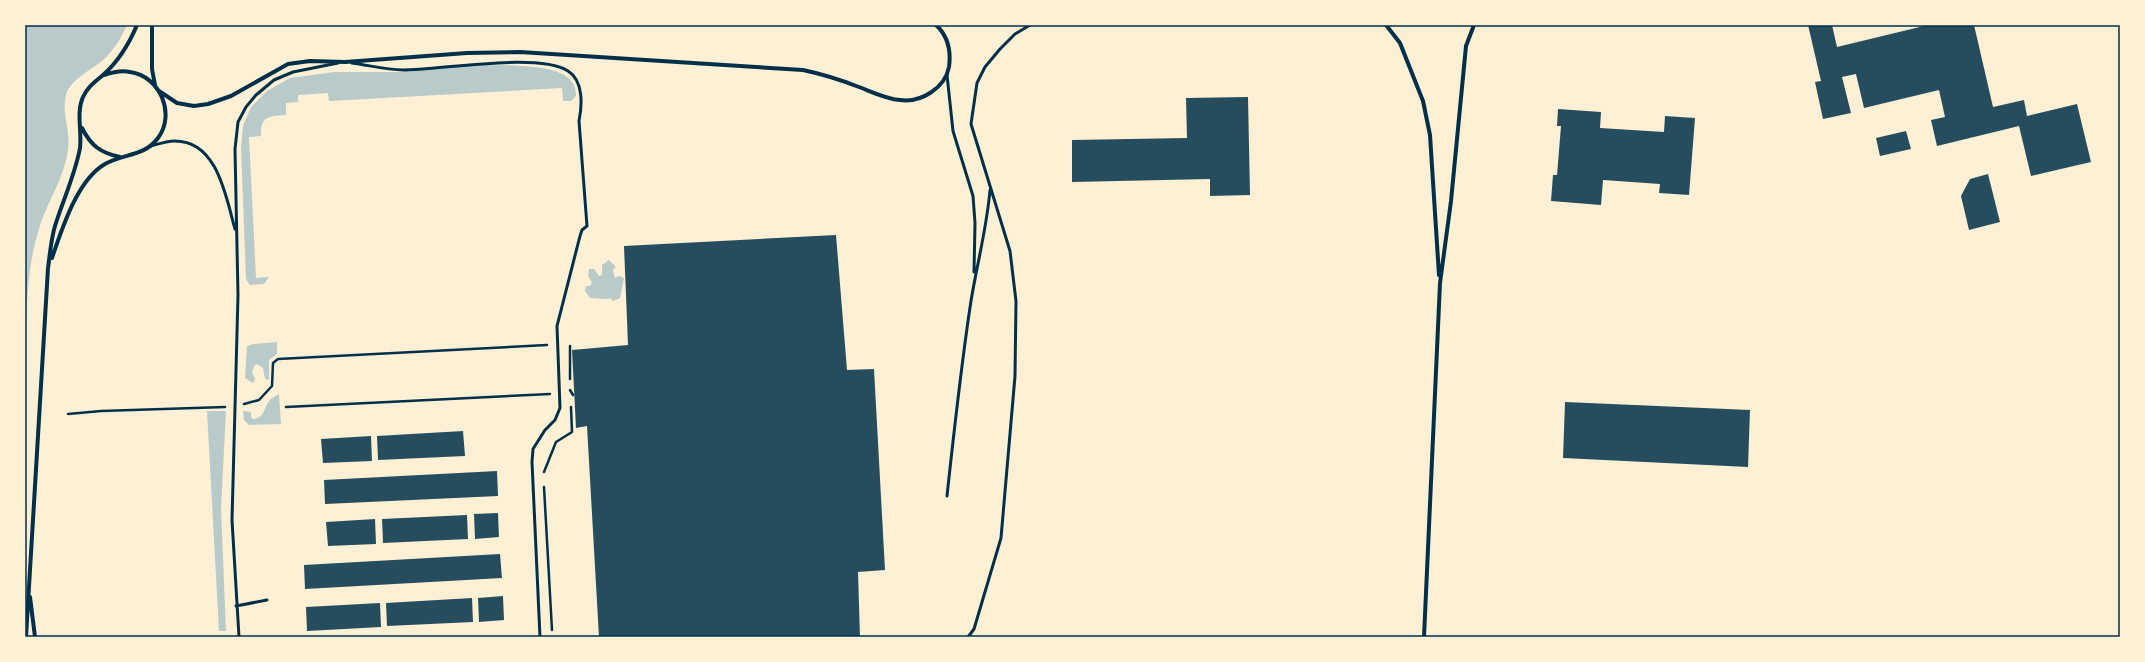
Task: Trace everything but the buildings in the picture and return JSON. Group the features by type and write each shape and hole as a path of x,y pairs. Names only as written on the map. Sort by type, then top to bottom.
{"street":[{"path":"26,637 48,268 54,228 76,165 81,128 79,112 82,98 91,84 103,75 129,44 137,25"},
{"path":"152,25 152,69 155,86"},
{"path":"159,91 177,103 194,106 208,104 231,96 288,64 310,61 345,62 467,52 520,52 803,70 833,77 900,100 912,100 925,96 940,86 947,76 950,61 949,49 947,40 936,25"},
{"path":"1386,25 1400,43 1422,101 1430,135 1440,282"},
{"path":"1424,637 1440,282 1451,201 1466,46 1474,25"},
{"path":"48,268 62,228 83,186 104,165 120,157 137,155 151,146 159,137 164,126 166,114 164,103 159,91 144,76 131,72 117,71 103,75"},
{"path":"81,128 87,139 96,148 108,154 120,157"},
{"path":"29,589 35,637"}],"lane":[{"path":"968,637 974,629 1001,538 1015,376 1016,301 1010,251 971,124 977,83 985,67 1015,34 1030,25"},
{"path":"239,637 232,520 238,295 235,149 238,122 246,107 256,95 274,80 293,72 345,62 402,70 528,63 555,66 568,71 575,77 580,89 581,109 579,121 587,226 582,230 580,236 558,320 557,344 560,408 555,420 545,430 533,449 532,462 540,637"},
{"path":"947,76 953,131 973,196 975,223 974,282"},
{"path":"151,146 175,141 191,144 202,151 211,161 223,186 237,234"},
{"path":"947,496 962,358 974,282 988,209 990,186"},
{"path":"236,606 267,600"}],"path":[{"path":"68,414 101,411 234,407 259,400 272,386 273,363 278,359 547,345"},
{"path":"544,477 544,469 556,442 572,432 570,346"},
{"path":"570,392 574,395"},
{"path":"286,407 550,394"},
{"path":"544,484 552,630"}],"shaded area":[{"path":"25,25 127,25 111,52 99,64 74,82 67,92 65,99 65,113 69,142 66,159 60,179 42,219 30,267 27,307 25,386"},
{"path":"503,65 536,67 559,73 568,78 574,86 576,96 571,101 563,101 562,88 329,101 328,93 298,95 298,102 286,103 286,115 267,118 262,124 261,136 249,137 256,278 269,277 264,284 250,285 246,279 241,149 243,126 251,107 267,91 290,78 334,72 402,72 464,66"},
{"path":"609,260 616,267 613,270 615,278 619,276 624,278 620,298 613,301 610,298 590,298 585,291 586,286 590,286 592,282 588,276 589,269 594,269 599,276 602,275 602,265"},
{"path":"277,342 277,354 269,360 269,380 265,379 263,368 257,364 254,366 252,372 255,379 253,383 245,378 247,346"},
{"path":"279,394 281,424 249,425 244,420 243,411 251,412 251,417 253,419 257,419 262,415 270,400"},
{"path":"207,411 226,411 221,509 226,631 219,631"}]}
